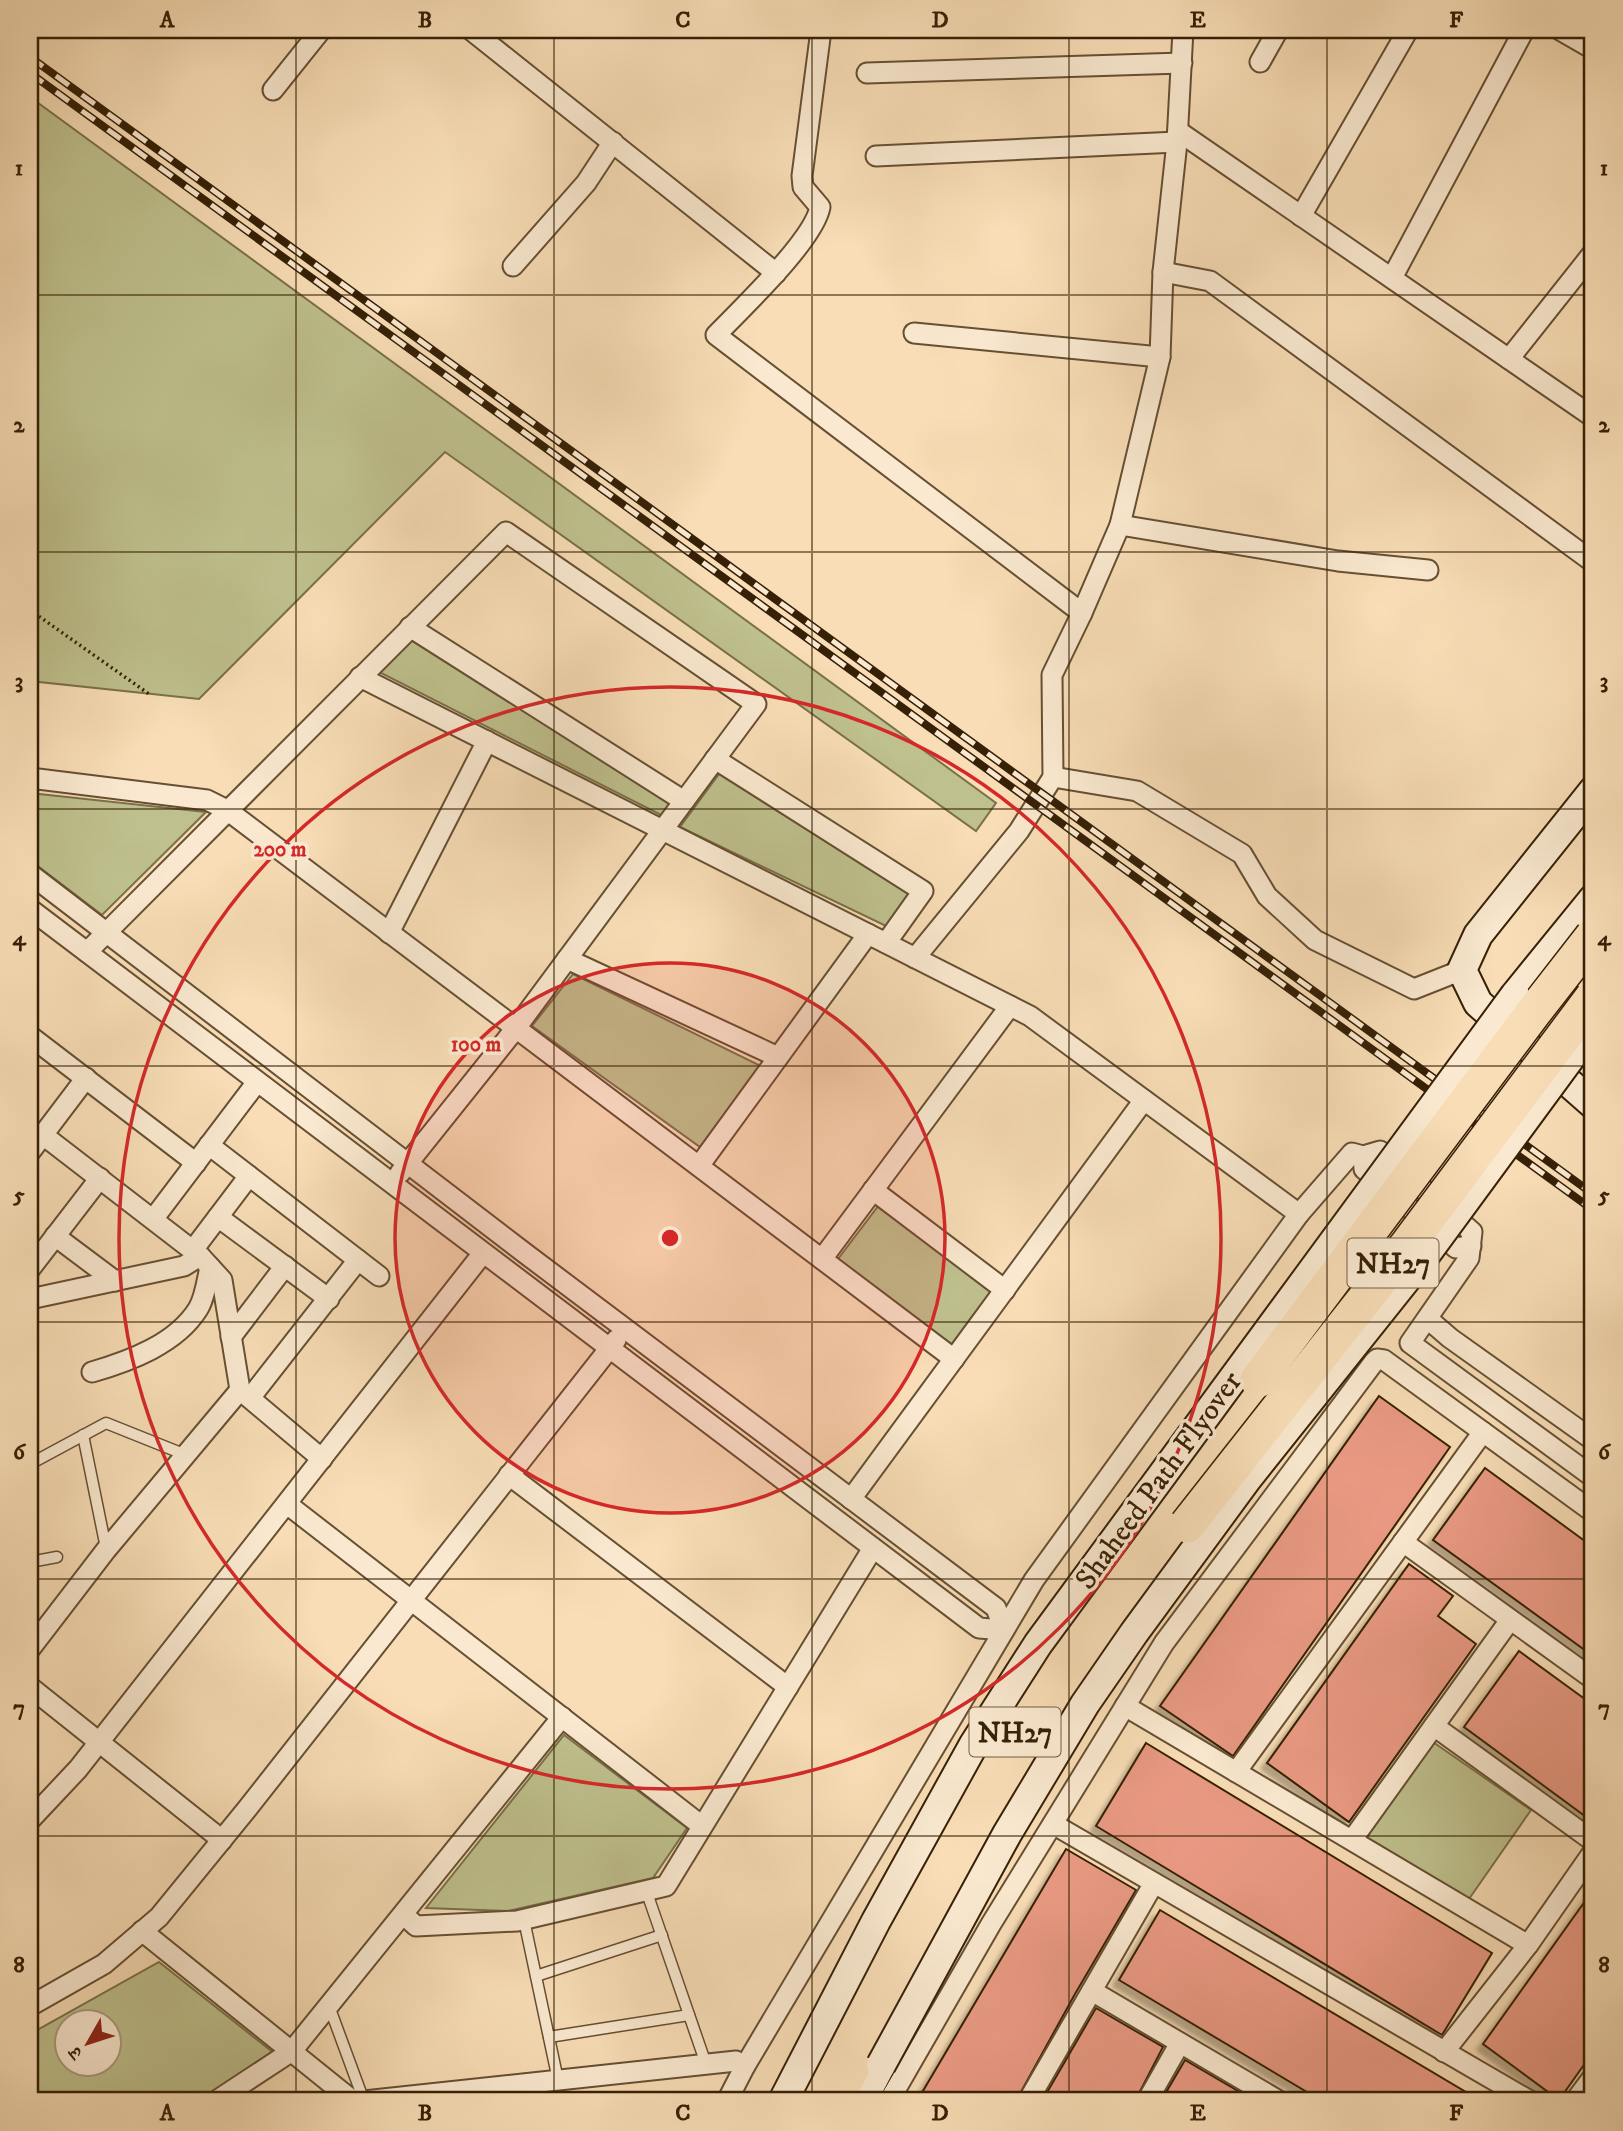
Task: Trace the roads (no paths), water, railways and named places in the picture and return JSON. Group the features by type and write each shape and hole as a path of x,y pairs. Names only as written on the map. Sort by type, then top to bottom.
{"highway":[{"name":"Shaheed Path Flyover","path":"800,2101 1025,1714 1142,1534 1593,936"},
{"name":"Shaheed Path Flyover","path":"833,2101 944,1904 1070,1695 1593,997"},
{"path":"1192,1433 1258,1380"}],"street":[{"path":"273,90 321,30"},
{"path":"471,30 776,273"},
{"path":"821,30 802,176 803,187 820,207 818,220 776,273 716,335 1082,613"},
{"path":"915,958 1019,831 1053,777 1052,675 1120,525 1160,357 1163,272 1177,136 1183,30"},
{"path":"1260,62 1278,30"},
{"path":"1301,216 1408,30"},
{"path":"1392,278 1524,30"},
{"path":"1560,30 1593,49"},
{"path":"867,73 1182,63"},
{"path":"877,156 1177,136 1301,216 1593,417"},
{"path":"513,266 586,183 612,142"},
{"path":"1509,359 1593,253"},
{"path":"1163,272 1210,281 1593,562"},
{"path":"914,333 1160,357"},
{"path":"1120,525 1338,561 1429,570"},
{"path":"87,952 506,532 756,704 516,1028 391,1184"},
{"path":"410,627 684,801"},
{"path":"360,677 1030,1016 1299,1214"},
{"path":"389,933 487,741"},
{"path":"699,1166 778,1057 877,938 923,891 715,759"},
{"path":"1053,777 1137,791 1242,854 1267,896 1315,940 1414,989 1462,970 1478,935 1593,791"},
{"path":"30,778 207,800 227,810 954,1359"},
{"path":"30,874 996,1608 1004,1630"},
{"name":"Shaheed Path Flyover","path":"783,2101 876,1921 974,1744 1038,1644 1516,995 1593,899"},
{"path":"30,909 979,1628 1004,1630"},
{"path":"567,959 778,1057"},
{"path":"1462,970 1478,1003 1593,1104"},
{"path":"822,1259 1010,1006"},
{"name":"Shaheed Path Flyover","path":"862,2101 1007,1834 1188,1541 1247,1479 1424,1257 1593,1027"},
{"path":"30,1035 196,1163"},
{"path":"30,1152 86,1079"},
{"path":"153,1218 257,1082"},
{"path":"851,1499 1144,1100"},
{"path":"43,1135 153,1218 201,1258 222,1280 231,1337 245,1394 322,1459"},
{"path":"209,1145 379,1276"},
{"path":"727,2101 745,2066 1034,1580 1299,1214 1352,1153 1363,1156 1380,1151 1472,1232 1469,1258 1410,1343 1593,1477"},
{"path":"92,1372 112,1366 178,1334 200,1307 201,1258 218,1217 249,1176"},
{"path":"30,1269 100,1178"},
{"path":"873,1190 1005,1290"},
{"path":"218,1217 329,1298"},
{"path":"55,1236 115,1281"},
{"path":"30,1821 78,1769 483,1253"},
{"path":"30,1299 184,1266 201,1258"},
{"path":"30,1649 106,1550 186,1455 245,1394 329,1298 358,1259"},
{"path":"231,1337 285,1266"},
{"path":"1428,1318 1461,1346 1593,1440"},
{"path":"30,2006 104,1964 159,1917 625,1328"},
{"path":"889,2101 991,1924 1164,1643 1377,1359 1384,1360 1593,1512"},
{"path":"1236,1772 1483,1432"},
{"path":"509,1475 788,1687"},
{"path":"287,1504 702,1826"},
{"path":"1403,1542 1593,1679"},
{"path":"404,1915 416,1926 524,1920 666,1886 873,1548"},
{"path":"1352,1840 1510,1620"},
{"path":"30,1687 222,1840"},
{"path":"1125,1706 1528,1945"},
{"path":"216,2101 292,2051 562,1717"},
{"path":"1434,1726 1593,1840"},
{"path":"1053,1824 1530,2101"},
{"path":"1444,2052 1528,1945 1593,1852"},
{"path":"1028,2101 1154,1883"},
{"path":"142,1931 353,2101"},
{"path":"1092,1991 1272,2100"},
{"path":"1147,2101 1180,2043"},
{"path":"364,2101 736,2061 745,2066"},
{"path":"1575,2101 1593,2077"}],"lane":[{"path":"30,1464 106,1423 186,1455"},
{"path":"83,1435 106,1550"},
{"path":"30,1562 57,1556"},
{"path":"646,1890 706,2064"},
{"path":"524,1920 558,2080"},
{"path":"536,1976 662,1935"},
{"path":"329,2006 364,2101"},
{"path":"549,2037 689,2015"}],"railway":[{"path":"30,57 1593,1194"},
{"path":"30,73 1593,1210"}]}
